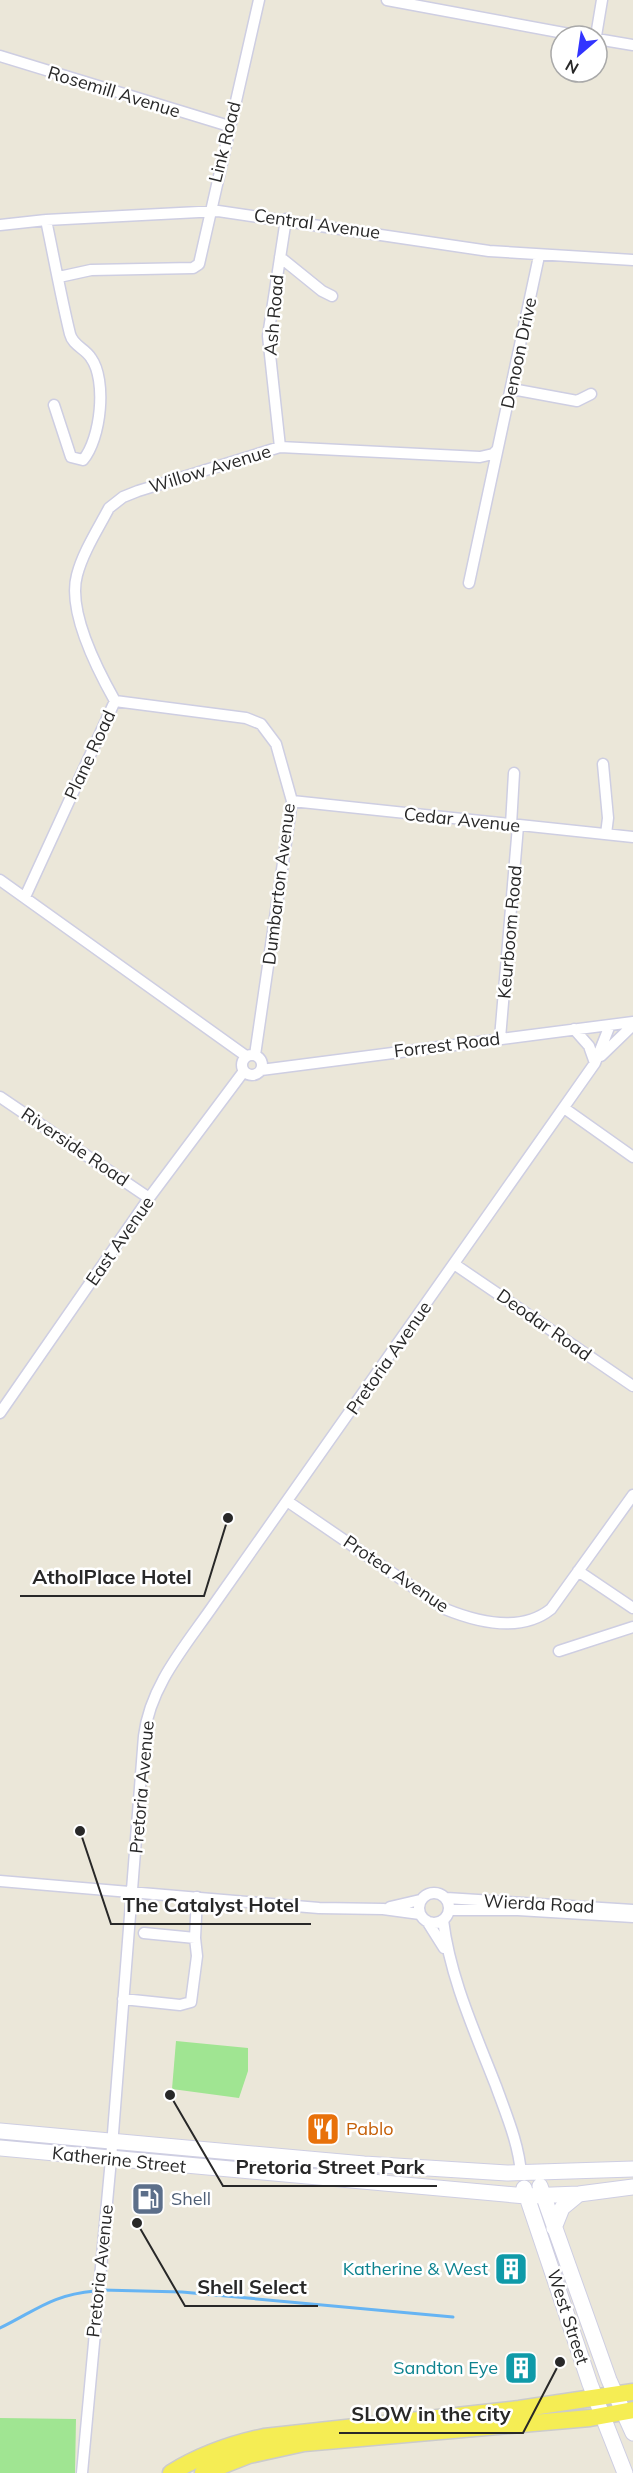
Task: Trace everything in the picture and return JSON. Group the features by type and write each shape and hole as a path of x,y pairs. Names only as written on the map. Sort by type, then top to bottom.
{"main road":[{"name":"Katherine Street","path":"0,2131 364,2164 520,2166 537,2174 633,2169"},
{"path":"112,2140 123,2151 479,2186 526,2196"},
{"path":"0,2141 85,2149 111,2159"},
{"name":"Katherine Street","path":"0,2148 526,2196 579,2194 633,2187"},
{"name":"West Street","path":"520,2166 526,2196 596,2398 625,2473"},
{"name":"West Street","path":"537,2174 609,2380 625,2393 633,2433"},
{"path":"554,2228 562,2208 579,2194"},
{"path":"171,2473 192,2460 224,2447 264,2437 625,2393"},
{"path":"203,2473 249,2455 304,2443 629,2411"}],"street":[{"name":"Link Road","path":"59,277 91,270 193,268 199,264 209,211 259,0"},
{"path":"387,0 549,30"},
{"path":"598,24 602,0"},
{"path":"609,40 633,45"},
{"name":"Rosemill Avenue","path":"0,56 229,126"},
{"name":"Central Avenue","path":"0,225 46,220 209,211 286,219 424,242 539,256 633,260"},
{"name":"Ash Road","path":"280,447 268,336 286,219"},
{"path":"46,220 71,338 92,359 97,371 100,411 97,433 83,459 71,457 54,405"},
{"name":"Denoon Drive","path":"469,584 539,256"},
{"path":"279,257 322,291 333,296"},
{"path":"512,389 577,401 591,394"},
{"name":"Willow Avenue","path":"76,575 109,508 123,497 214,466 280,447 480,457 493,454 497,450"},
{"name":"Plane Road","path":"25,897 115,701 79,620 75,596 76,575"},
{"name":"Dumbarton Avenue","path":"115,701 246,718 261,724 276,744 292,801 251,1056"},
{"path":"603,764 608,818 606,834"},
{"name":"Keurboom Road","path":"500,1038 514,825 514,773"},
{"name":"Cedar Avenue","path":"292,801 633,837"},
{"path":"0,880 251,1056 262,1061 261,1070 255,1075 244,1071 242,1063 251,1056"},
{"name":"Forrest Road","path":"261,1070 610,1024 633,1024"},
{"name":"Pretoria Avenue","path":"82,2473 111,2159 144,1736 149,1707 171,1668 595,1063 610,1024"},
{"path":"574,1029 590,1046 595,1063 633,1024"},
{"name":"East Avenue","path":"0,1413 150,1198 244,1071"},
{"name":"Riverside Road","path":"0,1097 150,1198"},
{"path":"564,1108 633,1156"},
{"name":"Deodar Road","path":"454,1264 633,1386"},
{"name":"Protea Avenue","path":"287,1501 429,1600 474,1619 521,1623 539,1618 550,1610 633,1495"},
{"path":"578,1571 633,1608"},
{"path":"559,1651 633,1627"},
{"path":"0,1881 319,1908 383,1909 436,1923 442,1920 449,1910 446,1898 431,1892 420,1900 383,1909"},
{"path":"123,1999 180,2005 191,2002 197,1956 195,1938 198,1897"},
{"name":"Wierda Road","path":"446,1898 556,1909"},
{"path":"420,1900 424,1918"},
{"name":"Wierda Road","path":"449,1910 633,1910"},
{"name":"Wierda Road","path":"601,1911 633,1917"},
{"name":"West Street","path":"424,1918 447,1954"},
{"name":"West Street","path":"442,1920 447,1954 520,2166"},
{"path":"144,1933 195,1938"}],"green space":[{"path":"176,2041 248,2048 248,2071 239,2098 172,2089"},
{"path":"0,2418 76,2419 75,2473 0,2473"}],"waterway":[{"path":"102,2290 182,2292 453,2317"},
{"path":"0,2328 55,2300 95,2291"}],"place":[{"name":"AtholPlace Hotel","path":"228,1518"},
{"name":"The Catalyst Hotel","path":"80,1831"},
{"name":"Pretoria Street Park","path":"170,2095"},
{"name":"Pablo","path":"323,2129"},
{"name":"Shell","path":"148,2199"},
{"name":"Shell Select","path":"137,2223"},
{"name":"Katherine & West","path":"511,2269"},
{"name":"SLOW in the city","path":"560,2362"},
{"name":"Sandton Eye","path":"521,2368"}]}
